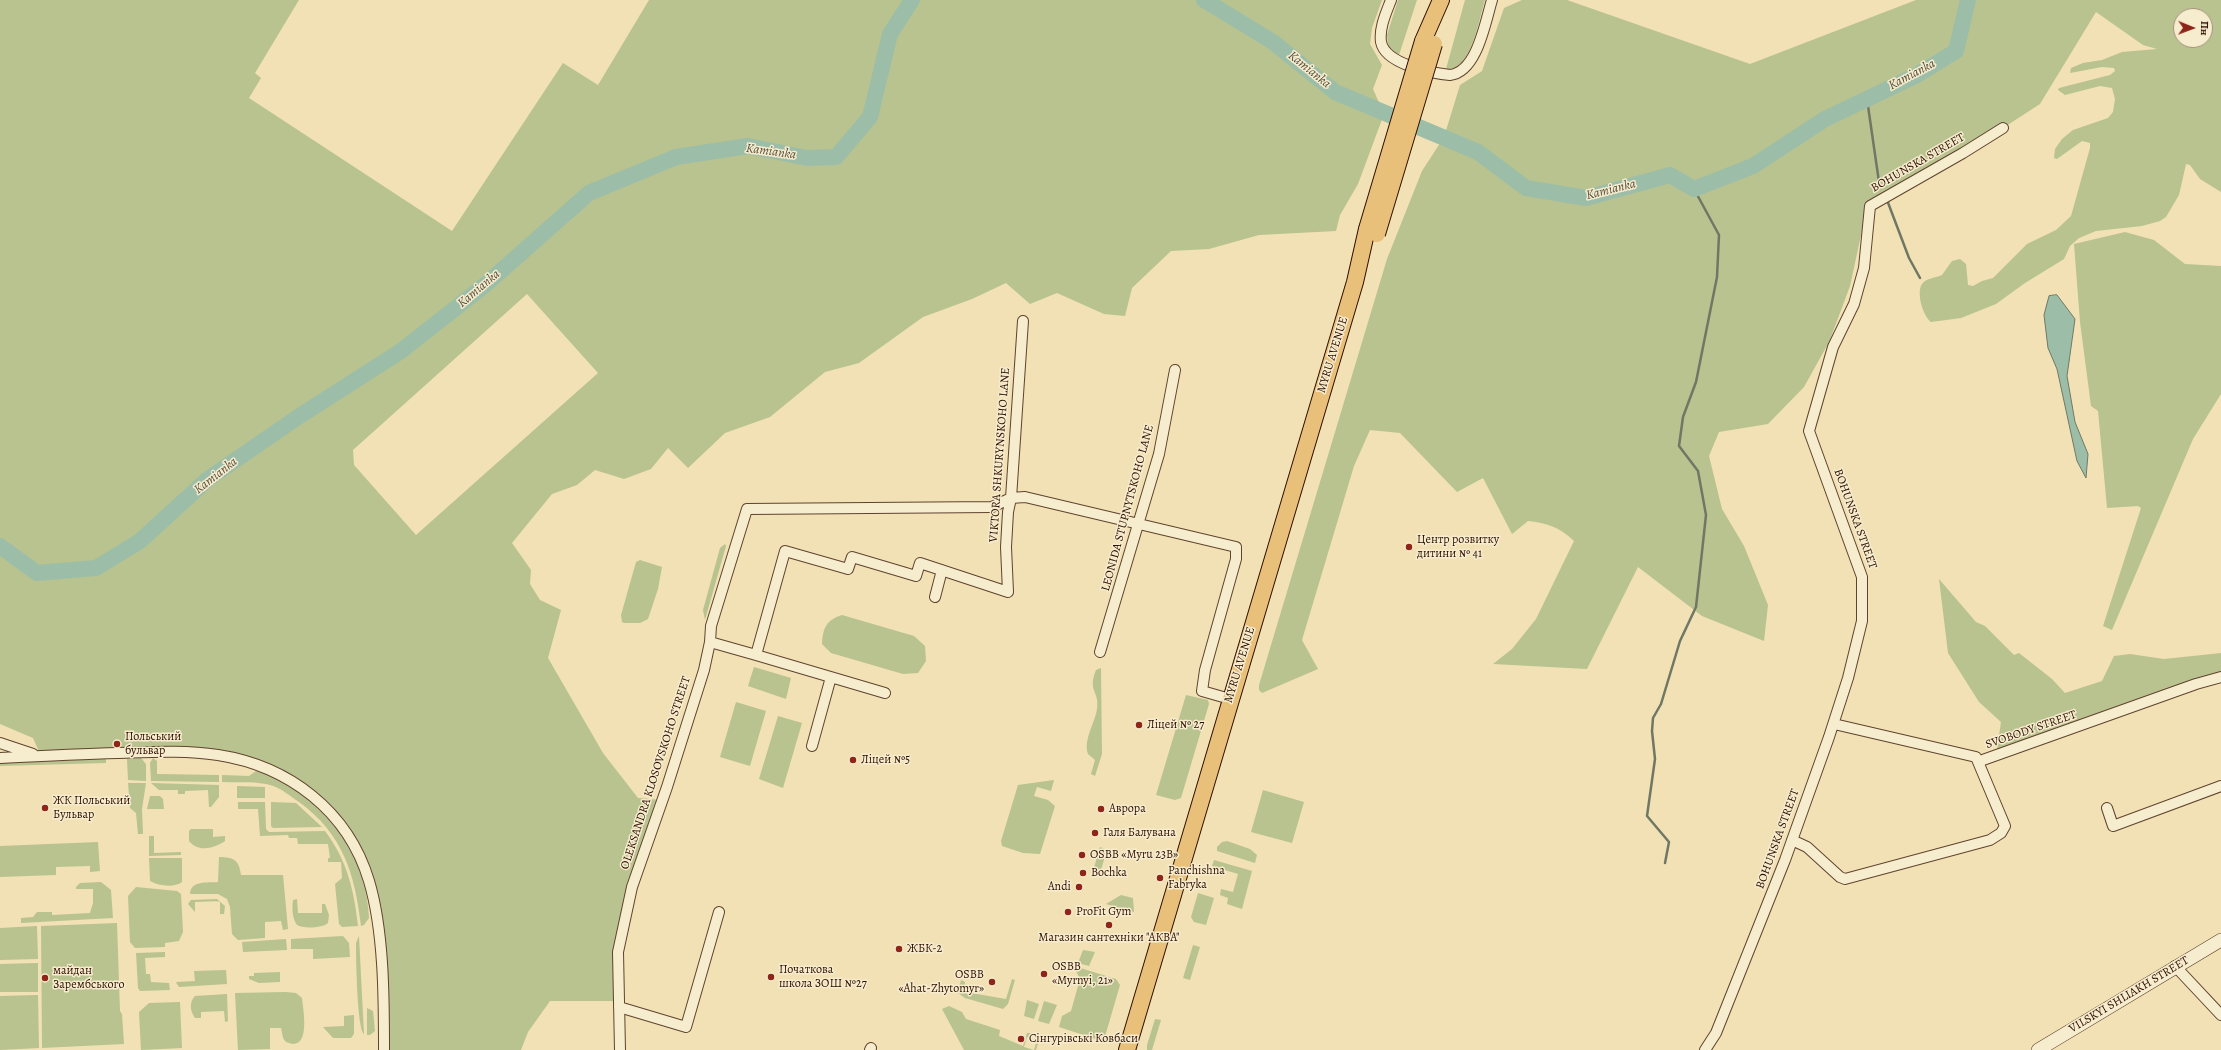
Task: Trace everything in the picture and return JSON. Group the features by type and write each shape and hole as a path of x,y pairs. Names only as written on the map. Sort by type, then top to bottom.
{"main road":[{"name":"MYRU AVENUE","path":"1127,1050 1230,699 1440,2"}],"street":[{"path":"1391,0 1381,34 1381,43 1384,51 1399,62 1450,75 1458,74 1470,64 1492,0"},
{"name":"BOHUNSKA STREET","path":"1705,1050 1716,1034 1792,840 1834,724 1848,678 1862,620 1862,577 1809,432 1833,347 1854,304 1864,268 1870,206 1963,153 2003,128"},
{"name":"VIKTORA SHKURYNSKOHO LANE","path":"942,570 1008,592 1006,547 1008,512 1024,321"},
{"name":"LEONIDA STUPNYTSKOHO LANE","path":"1100,652 1159,454 1174,370"},
{"path":"1010,498 1025,497 1236,547 1236,559 1205,670 1202,692 1230,699"},
{"name":"OLEKSANDRA KLOSOVSKOHO STREET","path":"620,1050 618,952 632,887 667,787 704,670 710,642 711,626 747,509 992,507 1010,498"},
{"path":"756,655 785,551 848,569 852,557 916,576 920,563 942,570 935,597"},
{"path":"710,642 885,693"},
{"path":"812,746 831,677"},
{"name":"SVOBODY STREET","path":"1792,840 1807,847 1840,878 1845,879 1990,840 2001,832 2005,826 1980,762 2196,684 2221,677"},
{"path":"1834,724 1976,757 1980,762"},
{"path":"0,743 41,756"},
{"path":"0,758 147,752 216,755 239,759 271,769 289,778 312,794 335,818 352,841 369,882 379,929 384,1050"},
{"path":"2107,808 2113,826 2221,786"},
{"path":"619,1007 686,1026 719,912"},
{"name":"VILSKYI SHLIAKH STREET","path":"2038,1050 2175,966 2221,940"},
{"path":"2175,966 2221,1015"}],"shaded area":[{"path":"0,0 299,0 255,73 261,78 249,98 452,231 563,63 598,85 649,0 1382,0 1372,28 1370,44 1382,65 1373,89 1384,114 1358,184 1340,215 1336,231 1259,235 1209,249 1171,251 1132,288 1125,316 1104,314 1057,293 1030,304 1006,283 972,299 923,317 859,363 825,372 770,417 725,433 688,468 668,448 651,469 624,479 595,470 577,485 552,494 512,543 531,570 530,584 540,600 561,610 548,658 603,753 638,798 662,800 618,952 619,1001 550,1001 528,1032 521,1050 384,1050 373,903 357,851 303,787 217,755 41,756 33,738 0,724","holes":["527,294 598,373 416,535 354,465 353,450"]},
{"path":"1398,0 1417,0 1399,55 1388,47 1387,35"},
{"path":"1465,0 1485,0 1477,31 1468,53 1462,62 1455,68 1446,69"},
{"path":"1522,0 1567,0 1750,64 1916,0 2221,0 2221,192 2200,179 2190,165 2186,164 2179,195 2166,217 2160,221 2142,226 2096,231 2079,238 2070,246 2064,259 2025,283 1996,304 1961,318 1931,322 1925,315 1920,298 1920,288 1922,284 1926,280 1942,275 1952,261 1960,259 1966,264 1968,285 1973,286 1982,281 1993,278 2027,244 2056,230 2071,216 2090,148 2090,143 2082,141 2057,159 2054,158 2055,149 2062,139 2073,130 2108,118 2113,112 2115,99 2112,88 2100,86 2065,95 2058,90 2059,88 2110,75 2115,71 2114,68 2102,67 2070,73 2071,68 2083,63 2102,60 2122,52 2157,49 2143,45 2096,12 2040,104 2003,128 1870,206 1863,226 1850,286 1829,342 1804,387 1768,424 1719,432 1709,456 1722,509 1744,546 1768,605 1764,641 1702,616 1638,567 1587,669 1493,664 1512,649 1536,619 1574,541 1569,536 1552,526 1528,521 1512,534 1483,478 1457,492 1400,433 1370,430 1354,466 1302,640 1318,669 1262,693 1259,690 1259,685 1387,259 1422,171 1444,137 1460,85 1482,71 1504,8"},
{"path":"2125,232 2154,240 2185,264 2221,266 2221,394 2193,439 2112,630 2103,626 2141,508 2138,506 2107,508 2098,411 2091,406 2080,322 2074,244"},
{"path":"2057,295 2075,319 2067,376 2075,422 2088,454 2086,478 2077,461 2057,369 2048,348 2044,315 2049,296"},
{"path":"725,544 726,546 705,620 703,610 720,548"},
{"path":"640,560 662,567 658,589 648,619 640,623 624,623 622,622 621,615 636,562"},
{"path":"1939,579 1976,622 1985,626 2014,655 2019,653 2052,679 2065,693 2102,681 2114,656 2130,654 2164,659 2221,653 2221,677 1996,756 2001,722 1979,702 1948,653"},
{"path":"842,615 914,636 925,646 926,661 918,673 903,674 831,653 822,644 823,633 826,625 832,619"},
{"path":"754,667 791,678 786,699 748,686"},
{"path":"1101,668 1102,754 1095,776 1091,774 1095,760 1088,754 1087,743 1097,709 1097,698 1093,687 1094,677 1096,670"},
{"path":"1186,695 1208,700 1209,704 1181,798 1175,800 1156,795"},
{"path":"736,702 766,711 750,766 720,757"},
{"path":"778,716 802,723 783,788 759,779"},
{"path":"141,758 146,764 146,781 128,780 127,759"},
{"path":"153,758 157,761 157,774 219,775 219,782 151,781 150,763"},
{"path":"106,759 106,763 0,766 0,763"},
{"path":"256,771 265,772 273,776 306,798 321,811 346,842 362,878 367,898 369,918 364,925 361,926 355,889 344,856 326,828 314,814 282,790 274,786 258,783 222,782 222,775 249,776"},
{"path":"1054,780 1051,791 1037,787 1034,796 1048,800 1055,806 1040,854 1023,853 1002,846 1001,841 1018,785"},
{"path":"128,783 146,783 142,809 143,834 138,834 136,813 130,808"},
{"path":"151,783 219,785 219,797 211,807 209,807 208,790 185,791 185,794 178,794 178,790 159,790"},
{"path":"237,786 265,787 265,798 237,798"},
{"path":"1263,790 1304,802 1292,843 1251,832"},
{"path":"150,796 160,796 163,799 164,809 147,809"},
{"path":"238,802 265,802 266,829 269,832 325,831 333,842 344,864 352,888 358,926 342,927 339,924 335,884 342,878 341,862 328,862 328,858 330,858 328,844 298,844 297,838 289,838 288,835 260,836 258,809 238,809"},
{"path":"271,802 296,803 322,827 273,828 271,826"},
{"path":"191,829 213,829 213,837 225,836 225,841 212,847 197,847 189,841 189,831"},
{"path":"149,836 154,836 154,853 181,852 181,855 149,856"},
{"path":"1227,841 1250,849 1257,855 1255,863 1217,851 1217,847 1222,842"},
{"path":"98,842 100,871 90,872 90,866 56,867 56,875 0,877 0,846"},
{"path":"1100,847 1107,850 1100,873 1093,871"},
{"path":"219,857 235,860 239,866 241,875 283,875 288,929 283,930 281,921 265,922 265,938 238,940 232,934 230,907 227,899 218,894 190,894 193,886 196,884 218,882"},
{"path":"149,858 182,858 182,882 175,885 166,886 150,881"},
{"path":"1214,860 1252,871 1242,909 1227,904 1228,898 1220,895 1221,889 1233,892 1238,874 1212,866"},
{"path":"101,882 111,890 113,918 21,923 21,918 33,917 37,912 52,912 52,915 90,913 93,903 93,889 76,889 76,887 80,883"},
{"path":"136,887 177,891 181,894 183,932 179,941 165,943 165,947 135,948 130,942 128,896"},
{"path":"1198,893 1214,898 1206,925 1194,922 1191,917"},
{"path":"1121,895 1133,898 1134,912 1106,904"},
{"path":"217,899 219,901 195,902 195,912 188,904 191,900"},
{"path":"297,899 298,913 322,913 322,904 325,904 329,915 328,923 322,926 313,927 297,925 293,916 292,906 293,900"},
{"path":"220,902 225,906 224,914 220,914"},
{"path":"117,923 120,1011 122,1014 124,1044 42,1048 41,926"},
{"path":"37,926 38,959 0,960 0,928"},
{"path":"343,936 349,943 350,957 313,959 313,949 291,949 291,939"},
{"path":"359,936 364,1034 360,1019 357,992 356,943"},
{"path":"286,939 287,950 243,952 242,942"},
{"path":"1193,945 1200,947 1190,980 1183,978"},
{"path":"1083,950 1095,952 1089,966 1078,963"},
{"path":"165,952 165,957 145,958 146,974 150,974 151,982 169,983 170,990 140,991 138,988 136,953"},
{"path":"38,963 38,992 0,992 0,964"},
{"path":"1077,967 1116,979 1120,985 1104,1040 1102,1041 1059,1027 1062,1016 1071,1011 1080,979 1076,971"},
{"path":"226,970 227,984 179,987 176,982 195,981 194,971"},
{"path":"280,972 280,982 259,983 249,979 249,976 254,976 254,973"},
{"path":"1012,979 1015,980 1008,1004 1003,1009 965,998 958,993 961,980 965,982 964,989 971,991 971,993 1006,999"},
{"path":"235,993 296,993 302,998 304,1032 302,1038 293,1044 283,1038 281,1028 270,1028 270,1049 238,1050"},
{"path":"227,994 228,1021 225,1022 224,1011 201,1012 201,1018 195,1018 191,1007 195,996"},
{"path":"38,995 39,1048 0,1050 0,996"},
{"path":"1027,1000 1039,1004 1034,1019 1024,1016"},
{"path":"1044,1001 1057,1005 1049,1024 1038,1021"},
{"path":"180,1002 182,1048 141,1050 139,1012 149,1003"},
{"path":"949,1006 962,1012 966,1019 1000,1030 999,1036 1023,1046 1027,1033 1031,1033 1030,1037 1027,1037 1024,1047 1034,1050 964,1050 942,1009"},
{"path":"367,1008 373,1011 375,1031 370,1035 367,1035"},
{"path":"354,1015 354,1034 351,1038 333,1038 323,1027 344,1026 344,1016"},
{"path":"1155,1019 1161,1020 1152,1050 1147,1050 1147,1045"},
{"path":"1035,1035 1040,1037 1036,1050 1034,1050 1037,1040 1034,1039"}],"waterway":[{"name":"Kamianka","path":"0,546 37,573 96,568 140,541 208,479 298,417 401,351 485,285 589,193 676,157 748,146 807,158 836,157 870,117 890,34 912,0"},
{"name":"Kamianka","path":"1204,0 1273,42 1335,92 1478,152 1526,188 1586,198 1670,175 1694,189 1753,166 1825,119 1917,75 1956,51 1968,0"},
{"path":"1867,99 1879,182"},
{"path":"1665,863 1669,842 1647,816 1655,759 1652,731 1653,718 1661,704 1680,641 1696,607 1706,515 1698,471 1679,446 1683,417 1696,382 1717,277 1719,235 1694,189"},
{"path":"1887,200 1909,258 1920,278"}],"place":[{"name":"Центр розвитку дитини № 41","path":"1409,547"},
{"name":"Ліцей № 27","path":"1139,725"},
{"name":"Польський бульвар","path":"117,744"},
{"name":"Ліцей №5","path":"853,760"},
{"name":"ЖК Польський Бульвар","path":"45,808"},
{"name":"Аврора","path":"1101,809"},
{"name":"Галя Балувана","path":"1095,833"},
{"name":"OSBB «Myru 23B»","path":"1082,855"},
{"name":"Bochka","path":"1083,873"},
{"name":"Panchishna Fabryka","path":"1160,878"},
{"name":"Andi","path":"1079,887"},
{"name":"ProFit Gym","path":"1068,912"},
{"name":"Магазин сантехніки \"АКВА\"","path":"1109,925"},
{"name":"ЖБК-2","path":"899,949"},
{"name":"OSBB «Myrnyi, 21»","path":"1044,974"},
{"name":"Початкова школа ЗОШ №27","path":"771,977"},
{"name":"майдан Зарембського","path":"45,978"},
{"name":"OSBB «Ahat-Zhytomyr»","path":"992,982"},
{"name":"Сінгурівські Ковбаси","path":"1021,1039"}]}
